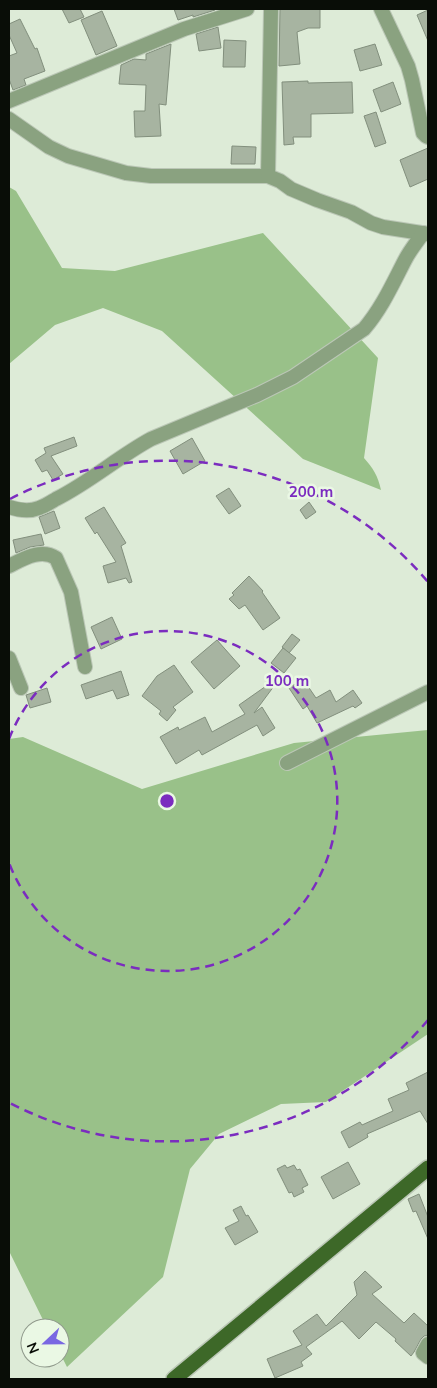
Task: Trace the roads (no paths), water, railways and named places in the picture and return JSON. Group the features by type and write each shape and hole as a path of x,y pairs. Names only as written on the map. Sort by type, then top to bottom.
{"main road":[{"path":"174,1379 428,1168"}],"street":[{"path":"9,101 184,29 247,9"},
{"path":"268,176 271,9"},
{"path":"381,9 408,66 423,133 428,137"},
{"path":"9,119 49,147 68,156 126,173 151,176 268,176 317,200 351,212 371,223 383,227 425,233 406,258 397,277 364,329 293,377 257,395 151,439 89,481 39,508 29,510 9,507"},
{"path":"9,566 32,555 51,555 56,558 71,592 85,667"},
{"path":"9,658 21,688"},
{"path":"287,763 369,720 428,692"},
{"path":"428,1344 423,1353 428,1357"}]}
